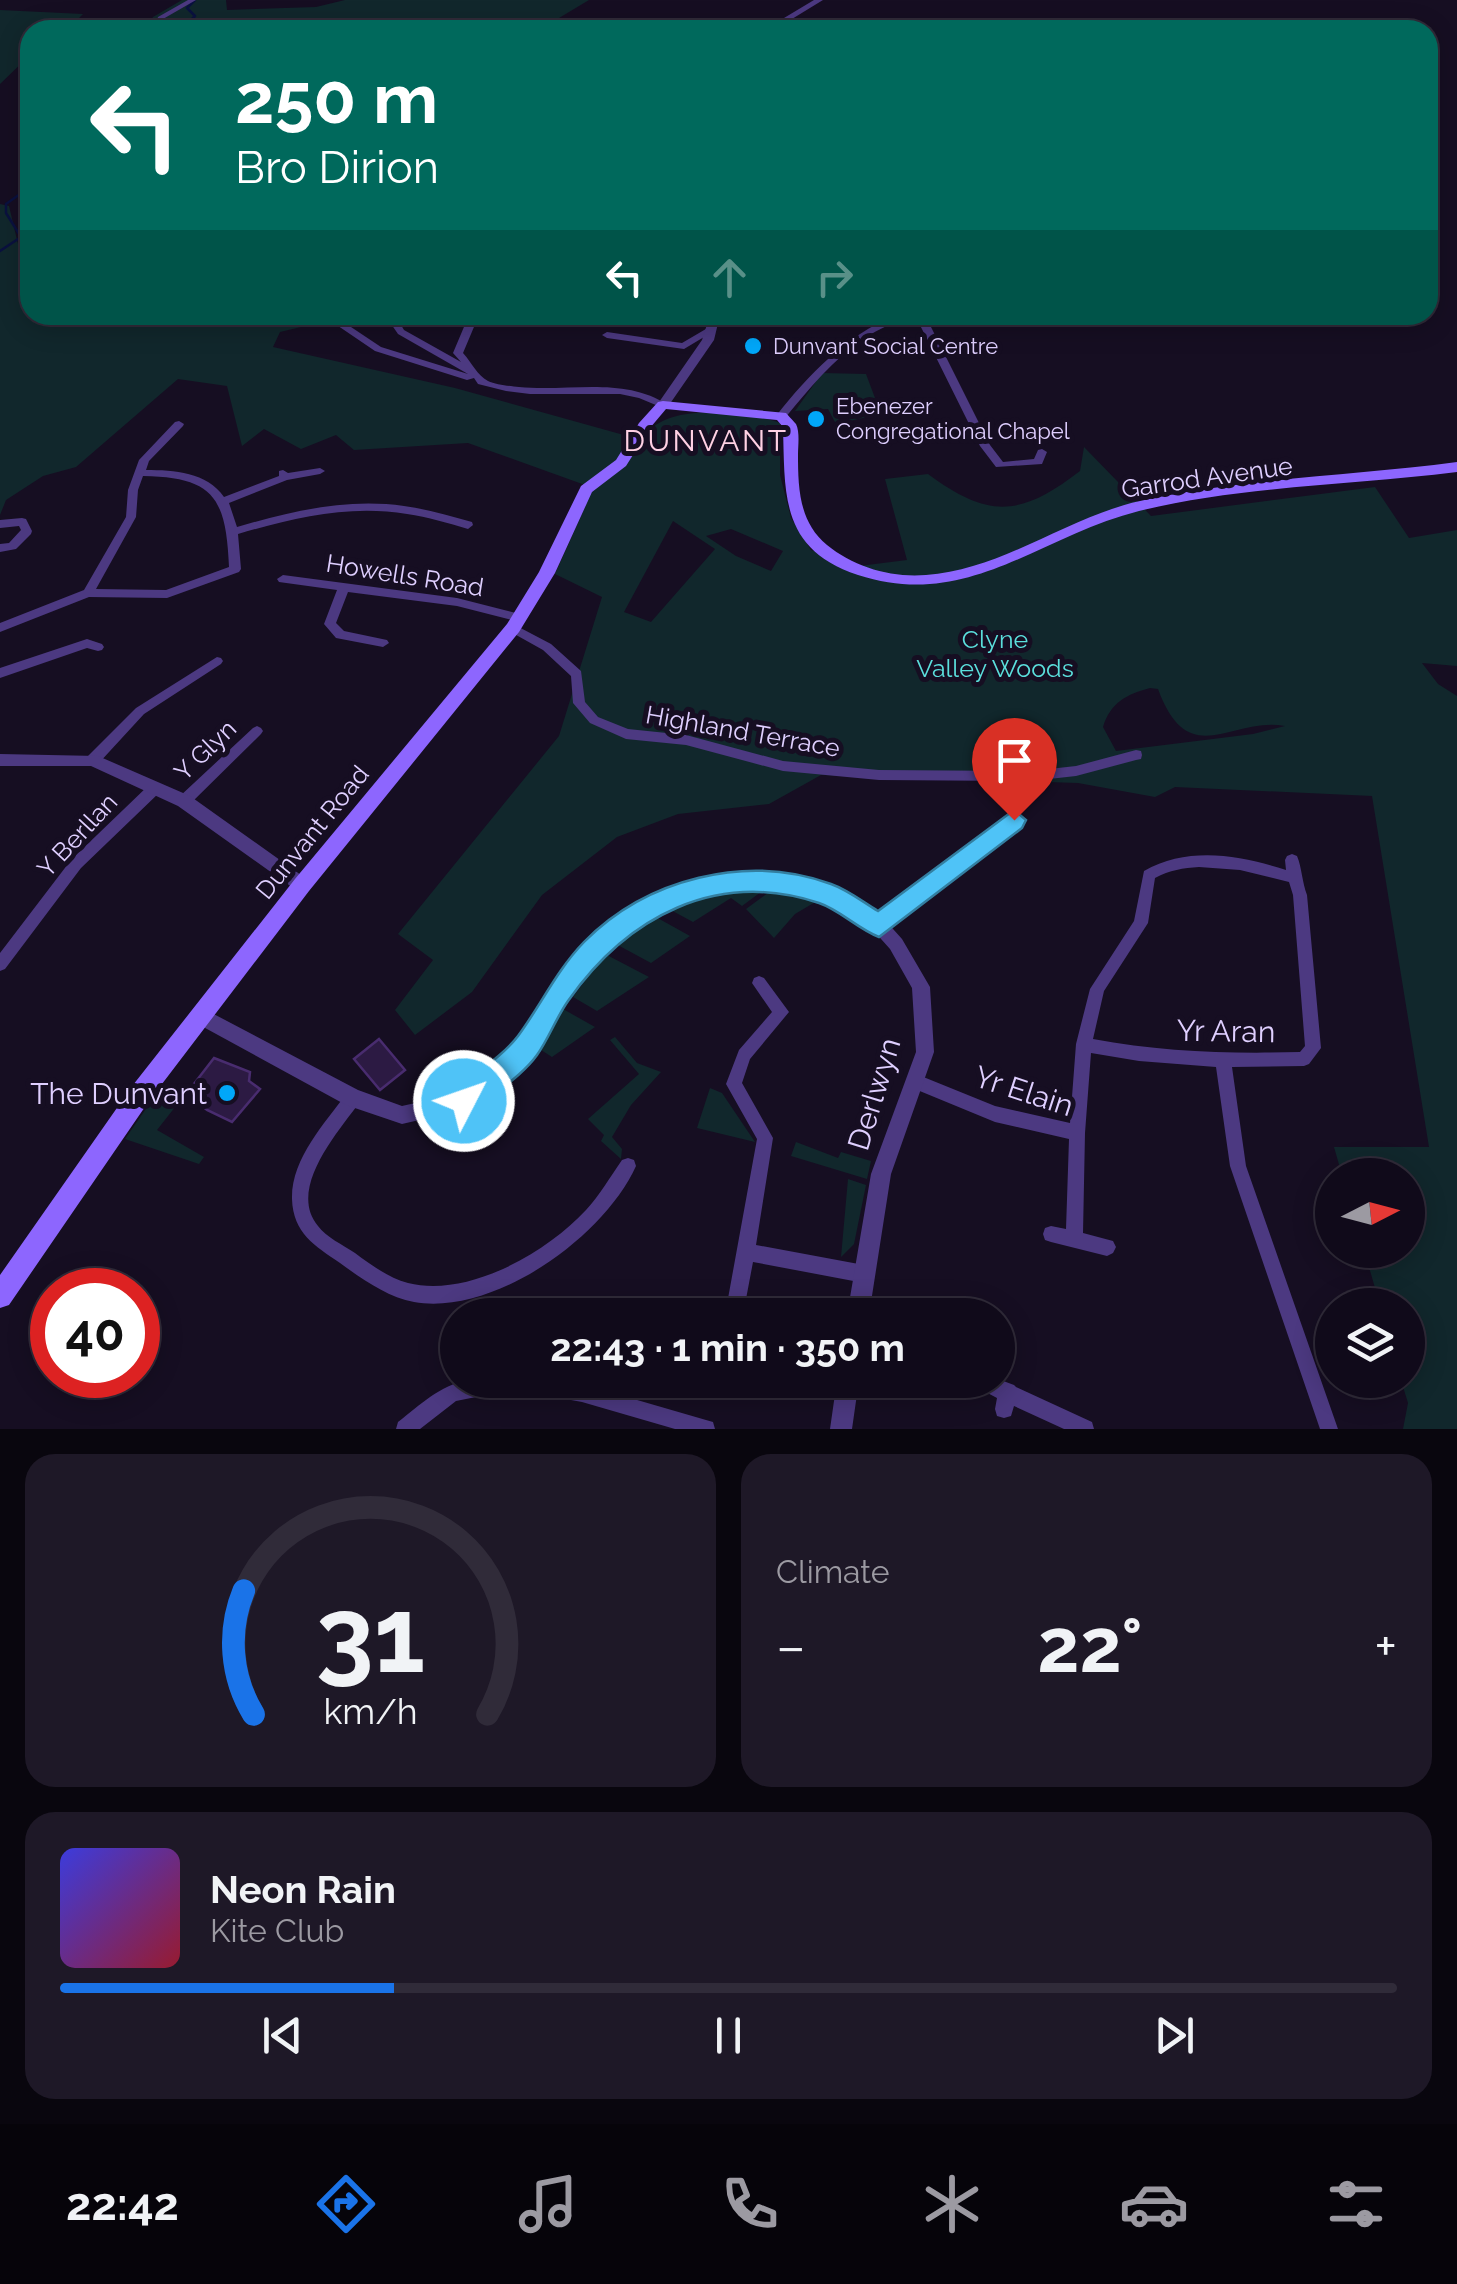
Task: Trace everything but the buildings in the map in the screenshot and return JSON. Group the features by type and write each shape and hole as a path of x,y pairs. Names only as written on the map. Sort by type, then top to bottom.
{"main road":[{"path":"663,405 781,416"},
{"name":"Dunvant Road","path":"0,1296 111,1133 302,886 517,623 586,490 622,464 644,426 663,405"},
{"name":"Garrod Avenue","path":"781,416 790,426 788,470 800,524 832,558 858,570 913,582 975,571 1138,506 1457,467"}],"street":[{"path":"159,20 192,0"},
{"path":"786,20 810,9 818,0"},
{"path":"342,325 378,349 533,394 632,390 663,405 712,325"},
{"path":"396,325 400,332 479,379"},
{"path":"470,325 458,353 479,379"},
{"path":"781,416 834,352 878,325"},
{"path":"925,325 984,446 1000,466 1038,462 1042,452"},
{"path":"607,335 684,346 711,329"},
{"path":"88,593 131,518 144,460 180,423"},
{"path":"225,501 284,475 320,471"},
{"path":"0,628 88,593 167,594 235,569 225,501 205,480 170,472 139,473"},
{"path":"232,532 338,504 378,504 468,526"},
{"path":"0,524 22,522 27,531 12,546 0,548"},
{"name":"Howells Road","path":"283,579 457,602 517,623"},
{"path":"343,588 330,624 340,634 378,637"},
{"name":"Highland Terrace","path":"517,623 576,674 579,703 594,720 626,734 686,740 783,766 879,775 1031,776 1076,771 1136,756"},
{"path":"0,673 87,643 98,647"},
{"path":"93,760 140,710 217,661"},
{"name":"Y Glyn","path":"184,802 257,731"},
{"path":"0,760 93,760 184,802 302,886"},
{"name":"Y Berllan","path":"0,964 76,864 156,788"},
{"path":"879,925 1014,820"},
{"name":"Yr Aran","path":"1084,1044 1143,1057 1223,1062 1304,1059 1313,1048 1300,895 1292,860"},
{"path":"1077,1132 1084,1044 1098,989 1141,924 1145,886 1162,865 1236,862 1294,878"},
{"name":"Derlwyn","path":"202,1016 353,1098 402,1115 464,1101 526,1048 558,993 593,951 632,916 688,890 759,881 826,894 879,925 896,944 921,986 925,1052 880,1174 860,1298"},
{"path":"737,1298 771,1161 765,1138 734,1084 744,1056 787,1016 759,982"},
{"path":"1223,1062 1238,1166 1330,1429"},
{"name":"Yr Elain","path":"916,1082 996,1114 1077,1132 1074,1239"},
{"path":"353,1098 307,1166 301,1201 305,1223 345,1256 410,1293 462,1290 526,1268 588,1220 628,1166"},
{"path":"1052,1234 1107,1248"},
{"path":"746,1252 864,1274"},
{"path":"406,1429 453,1393 511,1384 577,1393 667,1424 706,1429"},
{"path":"840,1429 845,1398"},
{"path":"1004,1398 1085,1429"}],"green space":[{"path":"182,0 226,0 227,10 316,7 345,0 589,0 556,20 151,20"},
{"path":"0,10 83,14 77,20 20,20 20,65 0,84"},
{"name":"Clyne Valley Woods","path":"0,204 9,206 20,244 20,325 309,325 280,332 273,347 455,388 631,437 646,436 670,418 708,412 748,415 780,423 780,475 791,518 811,550 859,566 907,560 885,479 928,474 969,499 1004,507 1040,497 1080,471 1084,447 1151,516 1375,487 1409,538 1457,530 1457,666 1422,663 1438,684 1457,696 1457,1429 1403,1429 1406,1398 1425,1398 1425,1288 1375,1288 1369,1268 1425,1268 1425,1158 1337,1158 1334,1147 1429,1147 1372,796 1175,787 1155,797 1078,783 821,775 769,804 678,814 617,837 542,895 472,992 415,1035 395,1010 433,960 398,934 559,736 602,597 555,574 586,505 585,485 468,443 354,450 336,435 301,449 264,429 242,446 227,386 178,379 76,467 43,476 6,500 0,515","holes":["673,521 715,549 651,622 624,612","731,529 783,551 771,571 736,556 706,536","1158,689 1170,714 1183,729 1198,735 1265,725 1285,726 1253,734 1116,751 1103,727 1110,712 1127,697"]},
{"path":"822,373 866,374 881,414 836,424 828,409 795,411"},
{"path":"765,889 742,906 731,898 693,922 667,908 713,891"},
{"path":"772,890 817,901 795,914 774,938 746,909"},
{"path":"654,916 690,936 651,963 614,943"},
{"path":"605,954 649,977 597,1011 573,997"},
{"path":"563,1009 595,1027 552,1057 538,1048"},
{"path":"615,1037 637,1063 661,1072 631,1105 612,1137 622,1149 621,1159 601,1141 604,1135 588,1119 639,1074 610,1040"},
{"path":"710,1088 722,1093 755,1142 697,1128"},
{"path":"183,1097 157,1130 204,1157 199,1164 125,1139 152,1100"},
{"path":"796,1142 838,1158 841,1152 871,1161 867,1179 791,1156"},
{"path":"848,1179 866,1185 854,1244 841,1257"}],"waterway":[{"path":"191,20 195,16 187,8 195,0"},
{"path":"20,194 6,204 6,213 20,235"},
{"path":"0,251 20,238"}],"place":[{"name":"Dunvant Social Centre","path":"753,346"},
{"name":"Ebenezer Congregational Chapel","path":"816,419"},
{"name":"The Dunvant","path":"227,1093"}],"district":[{"name":"DUNVANT","path":"706,440"}],"route":[{"path":"464,1101 526,1048 558,993 593,951 632,916 688,890 759,881 826,894 879,925 1014,820"}]}
